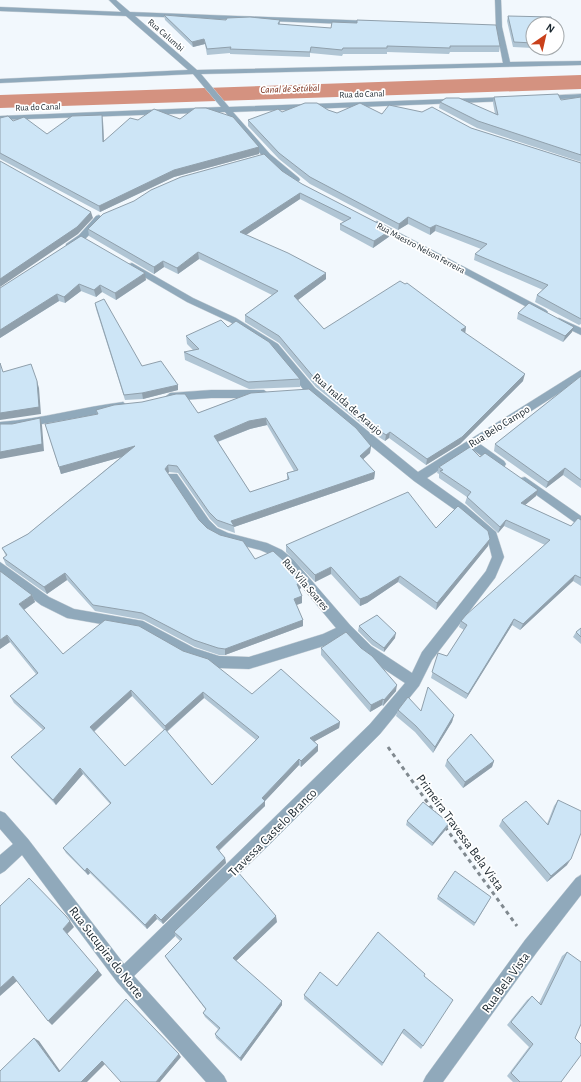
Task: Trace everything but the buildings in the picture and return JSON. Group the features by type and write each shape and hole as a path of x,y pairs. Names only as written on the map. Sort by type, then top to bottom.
{"street":[{"name":"Rua Calumbi","path":"112,0 194,72 228,110"},
{"path":"498,0 499,27 507,66"},
{"path":"0,9 129,15 381,23"},
{"path":"491,26 499,27"},
{"path":"0,81 194,72 507,66 581,63"},
{"path":"535,98 581,96"},
{"name":"Rua do Canal","path":"0,118 519,98"},
{"path":"418,102 435,111"},
{"path":"228,110 263,157 306,187"},
{"path":"63,250 85,239 100,215"},
{"name":"Rua Maestro Nelson Ferreira","path":"369,220 581,332"},
{"name":"Rua Inalda de Araujo","path":"122,261 190,300 233,320 274,346 311,391 418,478 462,509 492,535"},
{"name":"Rua Belo Campo","path":"418,478 581,374"},
{"path":"296,392 311,391"},
{"path":"157,400 177,396 274,393"},
{"path":"0,426 14,425 98,408 136,404"},
{"path":"472,443 581,522"},
{"name":"Rua Vila Soares","path":"173,477 213,532 224,537 263,546 278,553 289,563 345,629"},
{"name":"Travessa Castelo Branco","path":"123,976 266,838 375,729 414,682 427,656 491,574 498,557 492,535"},
{"path":"0,567 45,602 72,614 143,626 190,652 219,662 249,663 327,639 345,629 366,650 414,682"},
{"name":"Rua Sucupira do Norte","path":"0,818 23,844 123,976 218,1082"},
{"path":"0,866 23,844"},
{"name":"Rua Bela Vista","path":"432,1082 531,946 581,883"}],"path":[{"name":"Primeira Travessa Bela Vista","path":"375,729 439,818"},
{"name":"Primeira Travessa Bela Vista","path":"444,825 531,946"}],"water":[{"name":"Canal de Setúbal","path":"581,75 581,89 0,108 0,95"}]}
